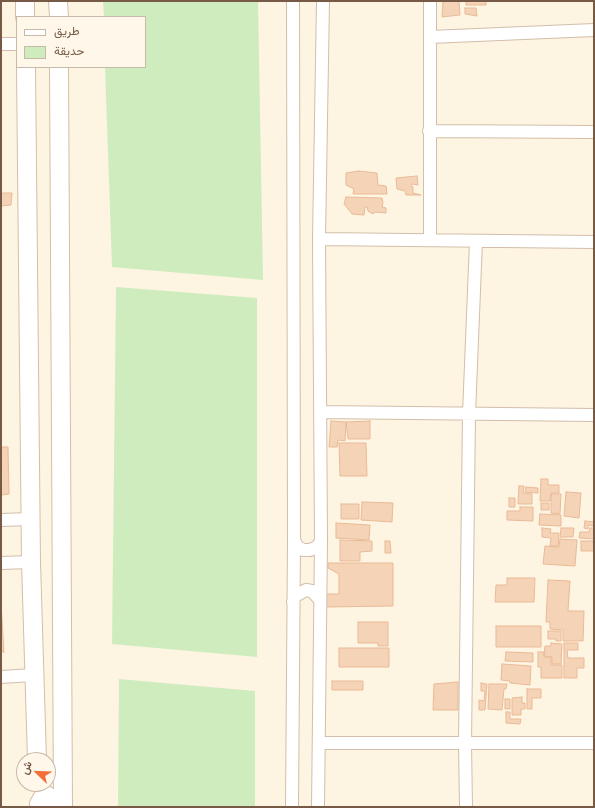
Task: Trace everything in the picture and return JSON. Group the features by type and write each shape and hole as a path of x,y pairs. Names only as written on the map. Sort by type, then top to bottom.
{"main road":[{"path":"25,1 25,16"},
{"path":"58,1 58,16"},
{"path":"26,68 30,519 33,676 37,752"},
{"path":"59,68 63,807"},
{"path":"36,739 42,747 51,749 60,744 62,734"},
{"path":"40,792 44,806"}],"street":[{"path":"292,807 294,540 293,1"},
{"path":"318,807 321,541 319,239 323,1"},
{"path":"430,1 430,240"},
{"path":"430,37 594,30"},
{"path":"1,44 16,44"},
{"path":"429,131 594,132"},
{"path":"319,239 594,242"},
{"path":"466,807 465,743 469,414 476,241"},
{"path":"320,412 594,415"},
{"path":"1,520 30,519"},
{"path":"294,540 297,546 303,550 310,550 317,547 321,541"},
{"path":"1,563 31,562"},
{"path":"293,602 295,596 306,590 317,595 320,600"},
{"path":"1,677 33,676"},
{"path":"319,743 594,744"}],"green space":[{"path":"103,1 258,1 263,280 112,267 105,68 146,68 146,16 104,16"},
{"path":"116,287 257,298 257,657 112,644"},
{"path":"119,679 255,691 255,807 118,807"}],"building":[{"path":"443,1 459,1 460,15 442,17"},
{"path":"466,1 486,1 486,5 466,5"},
{"path":"465,8 476,8 477,16 465,14"},
{"path":"359,171 377,173 378,185 386,186 387,194 353,194 354,189 346,185 346,173"},
{"path":"417,176 418,185 412,184 411,186 413,187 413,193 421,195 406,195 405,191 397,189 396,178"},
{"path":"1,193 12,193 11,205 1,206"},
{"path":"346,197 382,198 382,207 386,208 386,213 375,212 373,214 368,211 367,207 365,207 364,215 352,214 344,204"},
{"path":"331,421 346,422 345,441 338,440 337,447 329,447"},
{"path":"370,421 370,439 348,439 346,422"},
{"path":"339,443 366,443 367,476 340,476"},
{"path":"1,447 8,447 9,494 1,495"},
{"path":"541,479 548,479 548,485 559,485 559,493 551,493 550,501 540,501"},
{"path":"519,486 524,486 523,493 532,494 532,504 518,504"},
{"path":"526,487 538,488 538,493 525,492"},
{"path":"566,492 581,493 579,518 564,516"},
{"path":"551,494 561,494 560,514 551,513"},
{"path":"509,498 515,498 515,507 509,507"},
{"path":"362,502 393,503 392,522 361,520"},
{"path":"541,503 549,503 549,510 541,510"},
{"path":"341,504 359,504 359,519 341,519"},
{"path":"520,507 533,507 533,521 507,520 507,511 520,511"},
{"path":"540,514 561,515 561,526 539,525"},
{"path":"585,521 594,522 594,526 588,525 588,529 584,528"},
{"path":"336,523 370,525 369,540 336,538"},
{"path":"542,528 551,529 550,533 559,533 558,546 550,546 551,538 542,537"},
{"path":"561,528 574,528 573,537 560,537"},
{"path":"590,528 594,528 594,539 579,538 580,532 589,532"},
{"path":"560,539 577,540 575,566 543,564 545,546 559,547"},
{"path":"340,540 372,541 372,551 360,552 360,561 340,561"},
{"path":"385,541 390,541 391,553 385,553"},
{"path":"581,541 593,541 594,551 581,551"},
{"path":"328,563 393,563 393,606 325,607 325,594 339,594 339,574 328,568"},
{"path":"507,578 535,578 534,602 495,602 496,585 507,585"},
{"path":"548,580 570,581 568,611 584,611 583,641 563,641 563,630 550,629 550,622 546,622"},
{"path":"1,603 4,653 1,650"},
{"path":"358,622 388,622 388,646 378,646 378,643 358,643"},
{"path":"496,626 541,626 541,647 496,647"},
{"path":"548,631 561,631 561,641 556,641 556,639 548,639"},
{"path":"551,643 562,644 561,664 552,664 552,657 544,656 545,646 551,646"},
{"path":"564,643 578,643 578,650 567,650 568,658 584,658 584,668 577,668 577,678 564,678"},
{"path":"339,648 389,648 389,667 339,667"},
{"path":"506,652 533,653 533,662 505,661"},
{"path":"538,652 544,652 544,657 551,657 551,665 562,665 562,678 541,678 541,667 538,667"},
{"path":"502,664 531,666 530,685 510,683 510,681 501,680"},
{"path":"332,681 363,681 363,690 332,690"},
{"path":"458,682 458,710 433,710 434,684"},
{"path":"481,683 487,684 485,710 479,710 479,700 484,701 485,691 481,691"},
{"path":"489,684 507,684 506,689 504,689 502,710 488,709"},
{"path":"527,689 541,689 541,698 532,698 532,709 527,709"},
{"path":"522,697 522,703 525,703 525,709 521,709 521,715 512,715 512,698"},
{"path":"505,699 510,699 510,709 505,709"},
{"path":"506,712 510,712 510,719 521,719 520,724 506,723"}]}
